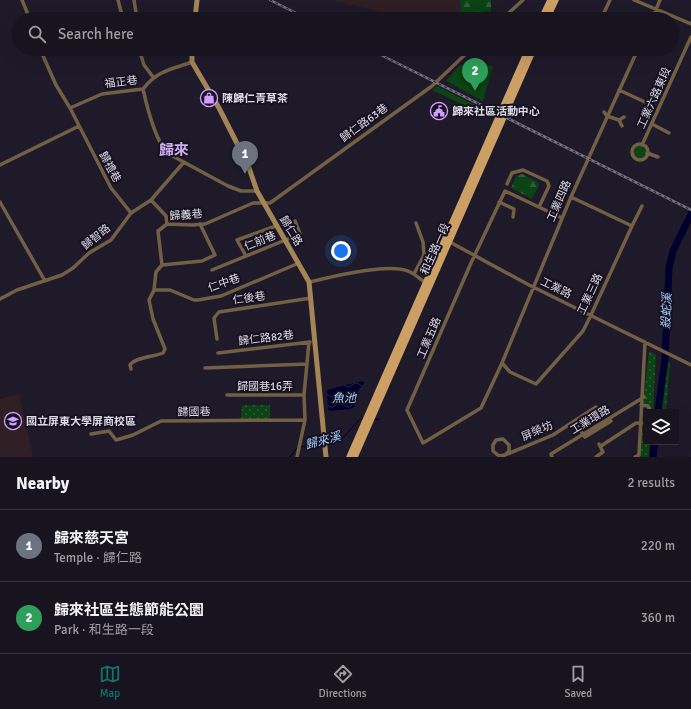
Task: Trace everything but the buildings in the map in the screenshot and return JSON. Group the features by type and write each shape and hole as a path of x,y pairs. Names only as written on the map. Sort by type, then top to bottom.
{"main road":[{"path":"544,12 550,0"},
{"path":"551,12 556,0"},
{"name":"和生路一段","path":"447,240 525,56"},
{"name":"和生路一段","path":"349,457 369,418 447,240 531,56"},
{"name":"和生路一段","path":"355,457 369,418"}],"street":[{"path":"22,0 27,12"},
{"path":"118,0 121,12"},
{"path":"134,0 136,12"},
{"path":"196,12 197,0"},
{"path":"510,12 523,0"},
{"path":"604,12 610,0"},
{"path":"634,0 663,12"},
{"path":"655,12 660,0"},
{"path":"679,19 691,24"},
{"name":"工業六路東段","path":"642,145 691,37"},
{"name":"歸禮巷","path":"43,56 56,85 70,108 111,188 131,213"},
{"path":"141,56 144,65 153,77"},
{"path":"192,56 192,62"},
{"name":"歸仁路63巷","path":"263,203 267,204 273,201 432,86 464,56"},
{"name":"工業四路","path":"502,363 571,196 635,56"},
{"name":"福正巷","path":"70,108 102,94 143,89 153,77 192,62"},
{"name":"歸仁路","path":"192,62 219,108 248,165 263,203 299,263 308,282 312,298 312,342 326,457"},
{"path":"143,89 163,148 167,153 228,186 240,191 257,191"},
{"path":"619,90 645,102"},
{"path":"604,112 608,116 619,120 622,126"},
{"path":"619,120 624,117"},
{"path":"652,124 669,133"},
{"path":"0,166 79,126"},
{"path":"642,145 646,148 647,153 644,158 640,159 633,156 632,151 634,146 642,145"},
{"path":"647,153 658,157"},
{"name":"歸智路","path":"0,299 62,275 73,268 89,253 111,240 131,213 151,200 184,162"},
{"path":"508,184 512,173 523,170 547,181 549,186 539,207"},
{"path":"513,217 514,209 499,202 505,191 562,218"},
{"path":"571,196 632,226"},
{"path":"151,200 166,216 167,224"},
{"path":"0,202 45,281"},
{"name":"工業五路","path":"499,202 407,410 424,443 481,408 502,363"},
{"name":"歸義巷","path":"131,369 130,365 134,361 163,354 165,349 153,319 150,306 150,295 154,290 156,272 162,265 158,231 167,224 200,224 253,203 263,203"},
{"name":"工業三路","path":"502,363 510,372 536,384 583,331 592,315 642,206"},
{"name":"仁前巷","path":"212,270 300,234 295,221"},
{"path":"414,274 424,255 423,242 416,223"},
{"path":"162,265 202,261 215,255 200,224"},
{"path":"246,256 237,240 276,226"},
{"name":"工業路","path":"447,240 533,287 691,365"},
{"name":"仁中巷","path":"154,290 170,290 194,300 221,296 299,263"},
{"path":"308,282 351,273 400,269 414,274 428,283"},
{"name":"仁後巷","path":"217,339 214,318 219,312 312,298"},
{"path":"297,457 305,420 304,395 307,364 312,342"},
{"name":"歸仁路82巷","path":"218,353 312,342"},
{"path":"635,457 639,455 645,342"},
{"path":"205,368 307,364"},
{"name":"歸國巷16弄","path":"227,395 304,395"},
{"name":"工業環路","path":"552,457 551,454 642,398"},
{"path":"641,405 648,406 650,409"},
{"name":"屏榮坊","path":"505,455 509,451 509,445 503,440 496,440 493,445 493,451 499,456 505,455 553,435 596,407"},
{"name":"歸國巷","path":"91,434 109,431 116,440 119,440 133,435 161,421 305,420"},
{"path":"574,421 584,437 611,421"},
{"path":"596,457 603,452 600,445 636,423 643,422"}],"shaded area":[{"path":"336,0 460,0 461,12 380,12 336,2"},
{"name":"國立屏東大學屏商校區","path":"19,394 33,457 0,457 0,399"}],"green space":[{"path":"460,0 491,0 491,11 461,12"},
{"path":"460,65 493,66 483,101 446,81"},
{"path":"437,86 479,107 467,112 459,107 463,105 432,90"},
{"path":"640,144 647,149 648,152 643,159 640,160 633,155 632,152 637,145"},
{"path":"522,174 538,182 539,185 532,199 511,188 516,176"},
{"path":"649,351 656,355 653,409 643,405"},
{"path":"666,361 670,363 666,409 662,409"},
{"path":"242,405 270,405 270,420 241,420"},
{"path":"643,423 643,445 650,445 648,457 640,457"}],"water":[{"name":"魚池","path":"362,381 364,384 358,390 354,407 350,409 330,411 328,409 327,390"}],"waterway":[{"name":"殺蛇溪","path":"658,409 665,359 669,268 673,251 691,214"},
{"name":"歸來溪","path":"326,442 343,438 359,420 364,418"},
{"name":"歸來溪","path":"373,419 379,420"},
{"name":"歸來溪","path":"300,447 323,442"},
{"name":"殺蛇溪","path":"653,457 655,445"},
{"name":"歸來溪","path":"290,457 297,448"}],"railway":[{"path":"270,0 294,12"},
{"path":"383,56 691,210"}],"place":[{"name":"歸來社區生態節能公園","path":"475,91"},
{"name":"陳歸仁青草茶","path":"209,98"},
{"name":"歸來社區活動中心","path":"439,111"},
{"name":"歸來慈天宮","path":"245,174"},
{"name":"國立屏東大學屏商校區","path":"13,421"}],"district":[{"name":"歸來","path":"174,150"}]}
